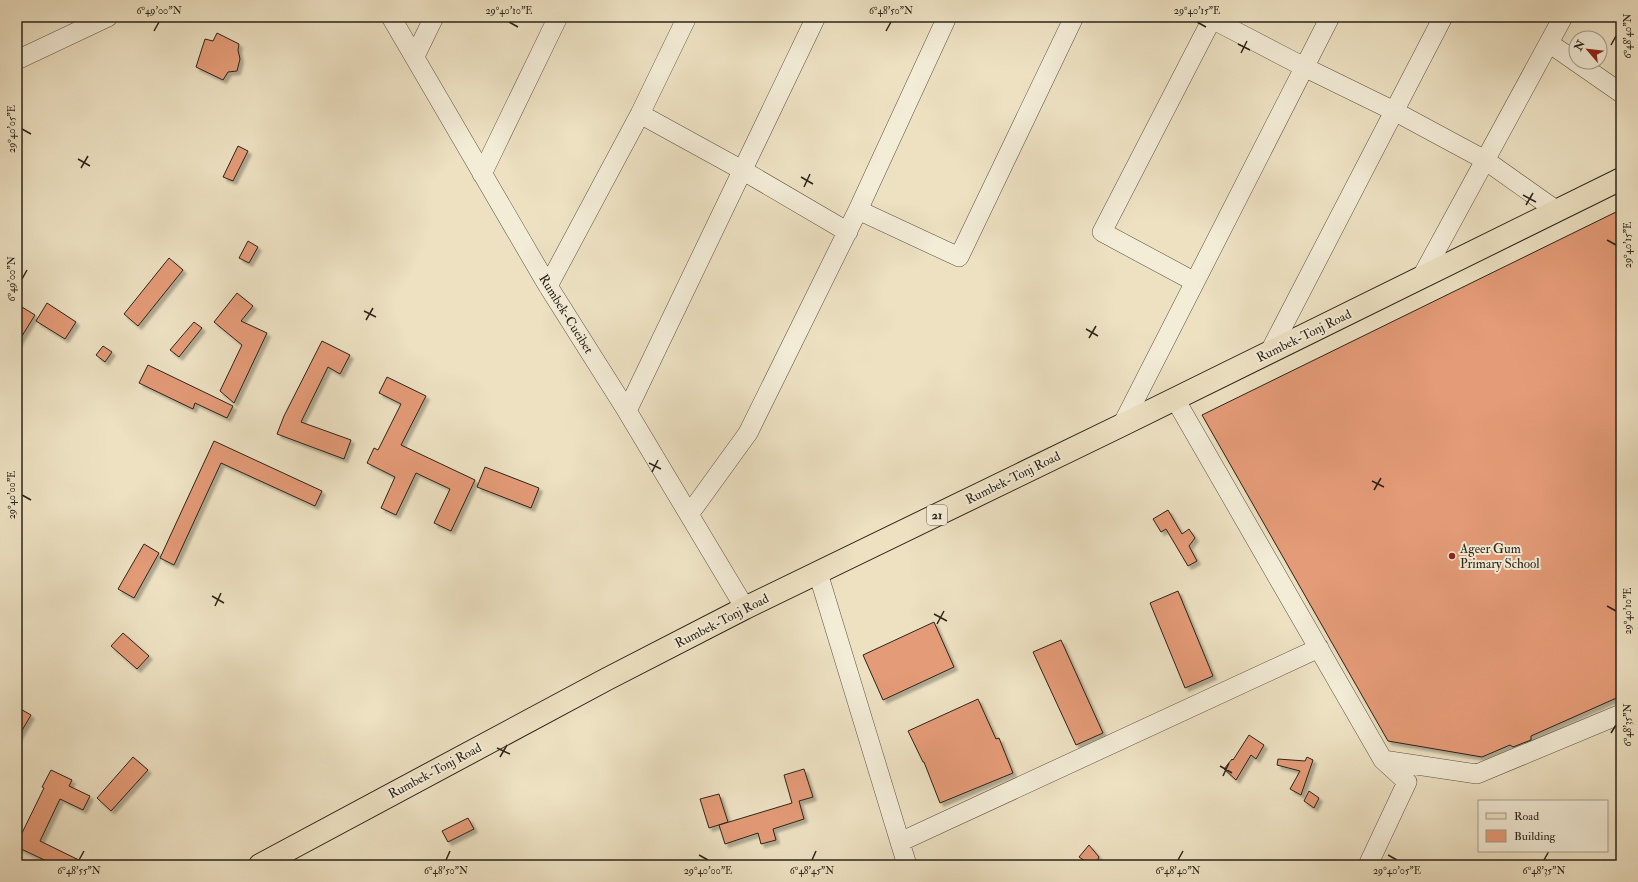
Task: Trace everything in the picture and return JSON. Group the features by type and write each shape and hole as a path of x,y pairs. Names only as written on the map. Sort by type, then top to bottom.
{"main road":[{"name":"Rumbek-Tonj Road","path":"260,865 600,683 745,608 818,574 1621,179"}],"street":[{"path":"17,60 108,17"},
{"name":"Rumbek-Cueibet","path":"391,17 548,286 627,411 745,608"},
{"path":"414,56 434,17"},
{"path":"482,174 558,17"},
{"path":"548,286 640,114 687,17"},
{"path":"627,411 816,17"},
{"path":"690,514 748,433 848,232 947,17"},
{"path":"858,210 960,257 1074,17"},
{"path":"1122,425 1330,17"},
{"path":"1269,353 1444,17"},
{"path":"1421,278 1563,17"},
{"path":"1195,282 1102,232 1211,18 1304,67 1394,111 1486,160 1558,211"},
{"path":"1549,43 1621,93"},
{"path":"640,114 742,170 848,232"},
{"path":"1175,399 1383,760 1407,782 1368,865"},
{"path":"818,574 907,865"},
{"path":"900,842 1319,648"},
{"path":"1383,760 1477,774 1621,714"}],"building":[{"path":"217,33 239,44 238,50 240,59 237,71 228,72 223,80 196,67 205,39 213,41"},
{"path":"238,146 248,151 233,181 223,177"},
{"name":"Ageer Gum Primary School","path":"1616,212 1621,219 1621,696 1531,736 1531,740 1513,747 1510,745 1482,757 1388,741 1202,415"},
{"path":"248,241 258,247 249,263 239,258"},
{"path":"169,258 183,270 138,326 124,314"},
{"path":"237,293 253,306 241,321 267,333 234,403 220,391 242,345 214,322"},
{"path":"47,303 76,322 65,339 36,321"},
{"path":"17,304 35,315 17,344"},
{"path":"194,322 202,328 179,357 170,350"},
{"path":"322,341 350,355 340,374 328,367 301,422 351,440 344,459 277,434 284,416"},
{"path":"103,346 112,352 105,362 96,355"},
{"path":"148,365 233,406 227,418 195,403 193,409 139,383"},
{"path":"387,377 426,396 401,445 475,480 451,531 434,523 450,489 416,473 396,515 381,508 395,477 367,463 374,448 378,450 401,404 379,393"},
{"path":"214,441 322,491 315,506 221,463 174,565 160,558"},
{"path":"485,467 539,488 531,508 477,487"},
{"path":"1168,510 1182,534 1189,529 1195,538 1189,546 1197,561 1188,566 1166,529 1161,532 1153,519"},
{"path":"144,544 159,553 134,598 118,589"},
{"path":"1178,591 1213,676 1185,688 1150,603"},
{"path":"934,622 954,667 883,700 863,655"},
{"path":"123,633 149,656 137,669 111,646"},
{"path":"1061,640 1103,733 1076,745 1033,652"},
{"path":"978,699 996,739 999,738 1013,773 940,803 924,762 908,731"},
{"path":"17,707 31,715 17,739"},
{"path":"1249,735 1264,745 1256,759 1251,755 1236,780 1224,769 1232,759 1233,760"},
{"path":"133,757 148,770 111,811 97,798"},
{"path":"1307,757 1313,760 1301,795 1290,789 1300,771 1277,765 1278,759 1305,761"},
{"path":"804,769 813,797 799,801 804,819 773,829 776,840 761,844 758,833 725,844 719,825 792,803 784,775"},
{"path":"51,770 72,780 69,786 90,796 83,810 60,799 40,841 89,865 55,865 17,847 17,830 22,833"},
{"path":"1309,791 1319,798 1314,808 1304,801"},
{"path":"719,794 728,822 709,828 700,799"},
{"path":"468,818 474,829 448,842 442,831"},
{"path":"1089,845 1099,857 1095,865 1091,865 1079,857"}],"place":[{"name":"Ageer Gum Primary School","path":"1452,556"}]}
